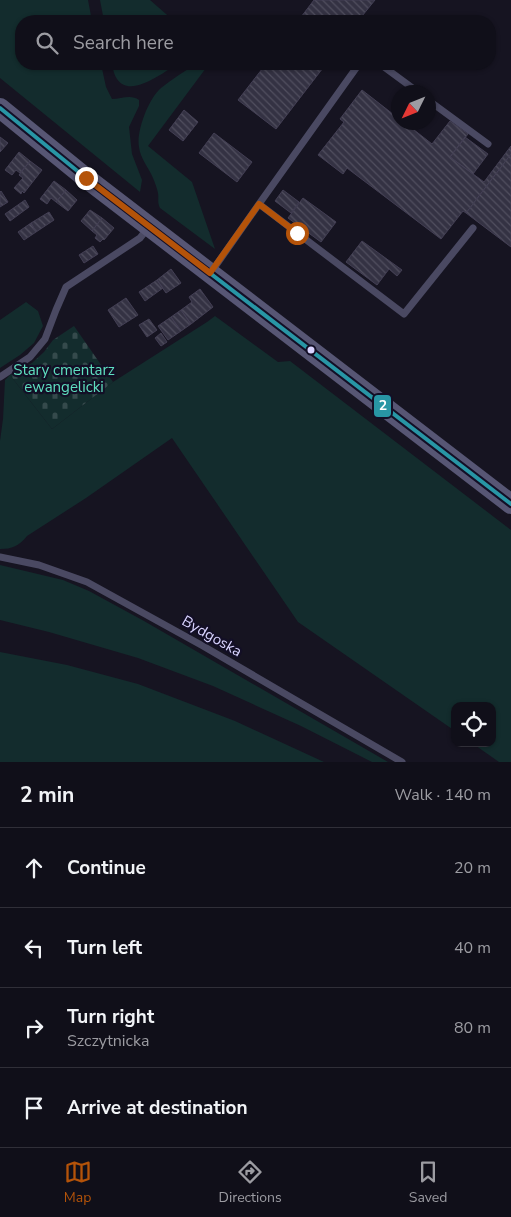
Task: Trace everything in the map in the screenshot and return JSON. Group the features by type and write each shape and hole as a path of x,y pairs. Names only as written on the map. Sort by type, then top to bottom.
{"street":[{"path":"0,108 86,178 511,504"}],"lane":[{"path":"210,273 355,70"},
{"path":"388,70 408,85"},
{"path":"436,106 488,144"},
{"path":"259,204 404,314 473,228"},
{"path":"0,376 30,358 45,339 66,287 140,238 149,226"},
{"name":"Bydgoska","path":"0,557 39,565 87,582 203,646 402,762"}],"green space":[{"path":"0,0 88,0 91,15 15,15 15,70 102,70 106,87 112,99 129,97 139,100 139,106 129,127 132,154 142,180 140,192 0,78"},
{"path":"100,0 150,0 167,15 103,15"},
{"path":"113,70 168,70 147,82 130,86 123,84 114,74"},
{"path":"187,70 205,70 148,146 192,182 215,249 160,208 156,186 141,155 139,132 144,115 156,93"},
{"path":"26,302 38,311 43,326 34,343 0,368 0,320"},
{"path":"215,316 278,362 290,361 511,530 511,762 499,762 478,747 496,747 496,702 451,702 451,728 298,622 172,438 86,498 27,536 18,545 12,548 0,549 0,441 5,380 10,375 52,429 113,382"},
{"name":"Stary cmentarz ewangelicki","path":"74,326 113,382 52,429 10,375 32,363 53,340"},
{"path":"0,565 63,580 89,591 388,762 372,762 301,726 213,686 138,658 0,620"},
{"path":"0,652 67,665 138,684 235,721 324,762 0,762"}],"building":[{"path":"314,0 375,0 363,15 303,15"},
{"path":"261,70 321,70 276,129 238,100"},
{"path":"362,90 391,113 391,130 414,130 432,144 450,121 468,134 450,157 484,182 511,146 511,154 466,213 463,211 441,239 347,168 343,174 318,155 344,122 340,119"},
{"path":"184,110 198,122 183,141 169,130"},
{"path":"214,133 252,162 237,182 199,153"},
{"path":"0,137 8,143 0,152"},
{"path":"465,137 488,154 473,174 450,157"},
{"path":"19,152 30,161 20,173 16,170 12,175 5,170"},
{"path":"511,154 511,247 466,213"},
{"path":"30,161 42,170 24,193 22,191 21,194 14,188 23,178 19,175"},
{"path":"54,181 66,190 56,202 51,198 47,204 40,199"},
{"path":"66,190 77,200 68,211 56,202"},
{"path":"283,190 299,202 291,213 275,201"},
{"path":"0,192 8,202 0,207"},
{"path":"303,198 336,222 321,242 288,218"},
{"path":"25,200 29,207 10,221 5,214"},
{"path":"90,210 102,218 92,231 81,221"},
{"path":"49,212 54,220 36,232 31,223"},
{"path":"102,218 114,228 100,242 95,238 97,235 92,231"},
{"path":"31,223 36,232 24,240 18,232"},
{"path":"362,241 402,270 397,276 389,269 377,285 346,262"},
{"path":"93,246 98,254 84,263 79,255"},
{"path":"171,269 181,283 166,293 157,280"},
{"path":"157,280 163,288 145,301 139,292"},
{"path":"200,289 213,307 191,324 181,310 192,302 189,297"},
{"path":"126,298 138,315 119,327 108,310"},
{"path":"181,310 191,324 181,331 171,317"},
{"path":"171,317 181,331 168,340 158,326"},
{"path":"149,319 157,330 147,337 139,325"},
{"path":"161,333 167,342 161,346 155,338"}],"transit line":[{"name":"2","path":"0,108 86,178 511,504"}],"route":[{"path":"86,178 210,273 259,204 297,233"}]}
